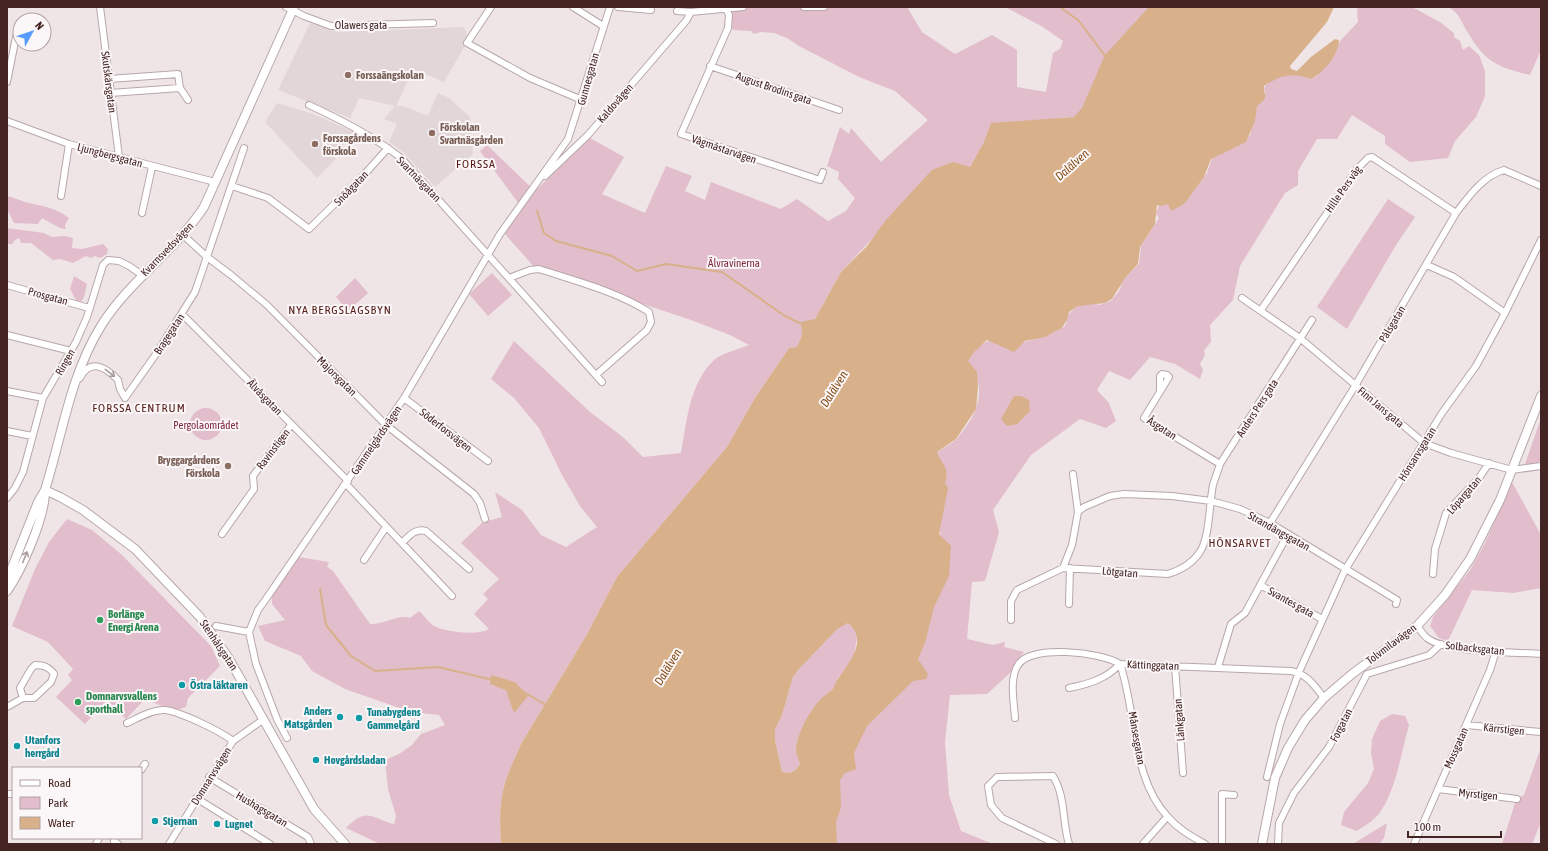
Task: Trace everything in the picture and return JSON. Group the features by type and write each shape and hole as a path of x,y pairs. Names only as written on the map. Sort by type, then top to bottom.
{"street":[{"name":"Skutskärsgatan","path":"100,7 110,93 120,157"},
{"path":"491,7 467,43 530,78 582,100"},
{"path":"573,7 603,26"},
{"name":"Gunnesgatan","path":"562,150 574,125 610,7"},
{"path":"618,7 651,10"},
{"path":"677,11 691,12 743,7"},
{"path":"804,7 824,7"},
{"name":"Olawers gata","path":"291,8 331,26 433,23"},
{"name":"Kvarnsvedsvägen","path":"7,578 38,502 45,490 72,392 84,358 101,326 114,308 142,275 183,235 204,207 291,8"},
{"name":"Vågmästarvägen","path":"725,8 729,15 728,28 681,134 820,180 824,172"},
{"name":"Kaldovägen","path":"532,187 566,158 588,134 686,21 691,12"},
{"path":"7,82 13,52"},
{"name":"August Brodins gata","path":"710,66 839,110"},
{"path":"109,79 178,74 180,88 188,100"},
{"path":"110,93 180,88"},
{"name":"Svartnäsgatan","path":"309,105 338,118 388,148 423,181 602,382"},
{"name":"Ljungbergsgatan","path":"7,121 69,144 215,182"},
{"path":"61,196 69,144"},
{"name":"Bragegatan","path":"72,392 84,370 94,366 101,366 118,380 120,389 125,398 182,314 195,292 244,148"},
{"name":"Snöågatan","path":"232,186 268,198 309,229 388,148"},
{"name":"Gammelgårdsvägen","path":"249,632 262,604 404,398 487,254 532,187 562,150"},
{"name":"Hille Pers väg","path":"1261,310 1357,168 1368,158 1372,157 1456,213"},
{"path":"142,213 152,166"},
{"name":"Pålsgatan","path":"1270,523 1355,386 1456,213 1476,188 1504,170 1510,171 1541,186"},
{"name":"Majorsgatan","path":"183,235 207,257 232,275 267,305 386,425 474,494 482,508 485,519"},
{"name":"Hönsarvsgatan","path":"1268,778 1280,724 1299,672 1345,570 1442,413 1476,366 1505,313 1541,240"},
{"name":"Ringen","path":"7,498 15,488 23,472 43,398 82,331 101,268 108,260 119,261 142,275"},
{"path":"1426,265 1454,277 1505,313"},
{"path":"509,278 530,270 538,269 590,286 641,307 649,312 652,322 647,330 596,375"},
{"name":"Prosgatan","path":"7,285 89,308"},
{"name":"Finn Jans gata","path":"1242,298 1301,339 1424,443 1450,453 1512,470 1541,466"},
{"name":"Älvåsgatan","path":"182,314 347,482 386,527 452,596"},
{"name":"Anders Pers gata","path":"1211,501 1213,484 1220,464 1312,320"},
{"path":"7,335 71,351"},
{"name":"Åsgatan","path":"1169,377 1144,418 1220,464"},
{"path":"7,391 43,398"},
{"name":"Tolvmilavägen","path":"1262,844 1275,778 1288,748 1305,720 1324,698 1352,674 1417,626 1445,595 1470,559 1500,500 1541,396"},
{"name":"Söderforsvägen","path":"404,398 488,461"},
{"name":"Ravinstigen","path":"222,534 254,489 253,476 291,425"},
{"path":"7,431 32,436"},
{"name":"Löpargatan","path":"1432,574 1435,549 1446,513 1479,478 1489,463"},
{"path":"1069,604 1067,568 1078,512 1073,474"},
{"name":"Kvarnsvedsvägen","path":"7,591 15,580 41,516 45,503 45,490"},
{"name":"Stenhålsgatan","path":"45,490 83,510 135,549 200,617 228,657 314,809 345,844"},
{"name":"Strandängsgatan","path":"1078,512 1084,507 1110,496 1124,494 1172,496 1211,501 1240,509 1270,523 1396,600 1396,604"},
{"name":"Lötgatan","path":"1067,568 1147,574 1168,574 1180,570 1190,564 1201,551 1206,534 1211,501"},
{"path":"364,560 386,527"},
{"path":"402,543 414,531 420,529 426,531 469,569"},
{"path":"1218,667 1231,624 1245,613 1288,534"},
{"path":"1011,620 1011,601 1017,590 1067,568"},
{"name":"Svantes gata","path":"1260,585 1322,619"},
{"path":"216,626 249,632 256,664 277,719 287,738"},
{"name":"Solbacksgatan","path":"1417,626 1427,638 1441,644 1496,651 1541,654"},
{"name":"Forgatan","path":"1278,844 1279,823 1294,793 1330,747 1367,674 1429,655 1441,644"},
{"name":"Mossgatan","path":"1414,844 1490,670 1496,651"},
{"name":"Kättinggatan","path":"1014,718 1014,672 1017,666 1028,656 1037,653 1089,654 1111,659 1120,664 1218,667 1299,672"},
{"path":"1070,688 1093,683 1104,678 1120,664"},
{"name":"Månsesgatan","path":"1120,664 1126,682 1137,751 1155,799 1167,817 1185,833 1205,844"},
{"path":"7,707 22,698 34,698 51,682 54,674 50,669 42,665 35,665 31,669 20,688 22,698"},
{"name":"Länkgatan","path":"1175,666 1183,773"},
{"path":"1299,672 1313,683 1324,698"},
{"path":"127,723 151,713 165,710 223,733 233,741"},
{"name":"Domnarvsvägen","path":"169,844 209,777 233,741 264,720"},
{"name":"Kärrstigen","path":"1466,725 1541,732"},
{"path":"142,768 145,764"},
{"path":"1056,844 1002,818 991,806 988,786 997,777 1053,776 1058,784 1065,812 1068,844"},
{"name":"Hushagsgatan","path":"209,777 308,837 311,844"},
{"name":"Myrstigen","path":"1438,789 1517,799"},
{"path":"1222,844 1222,794 1234,795"},
{"path":"196,798 270,844"},
{"path":"1143,844 1167,817"}],"shaded area":[{"name":"Forssaängskolan","path":"310,23 338,32 464,27 469,39 444,82 413,69 396,106 403,106 428,116 438,93 449,98 470,117 473,154 435,187 404,153 389,142 397,124 384,119 395,106 359,98 350,118 278,90"},
{"name":"Forssagårdens förskola","path":"277,103 313,114 354,132 334,156 336,159 317,178 265,122"}],"green space":[{"name":"Älvravinerna","path":"742,7 799,7 803,10 813,7 907,7 922,32 955,54 992,35 1017,50 1017,87 1046,92 1053,53 1060,49 1063,41 1043,27 1005,7 1165,7 1087,104 1074,117 1058,118 986,139 970,167 872,239 841,272 815,319 802,335 797,347 789,348 755,398 727,447 617,577 586,636 521,744 511,767 504,785 501,804 501,844 380,844 346,828 364,816 374,817 394,824 396,816 388,789 385,760 399,754 412,745 421,734 445,725 439,715 411,712 345,689 312,671 301,656 265,641 258,626 285,620 272,604 272,591 298,557 329,562 327,567 333,571 370,624 380,623 401,617 410,618 419,611 434,626 446,630 469,633 489,629 474,614 488,599 483,594 499,579 461,543 483,522 502,517 495,492 522,510 541,535 566,547 597,527 580,506 562,475 539,428 514,398 491,379 514,341 590,412 624,438 643,457 681,453 687,416 699,380 714,360 726,353 749,345 730,335 691,320 535,268 505,234 522,208 480,151 487,145 535,191 590,138 624,157 602,194 645,213 666,166 692,176 685,191 705,200 711,182 781,209 797,199 828,221 846,211 855,198 838,179 839,172 827,166 840,127 849,134 851,128 881,162 928,120 895,91 859,77 799,46 787,38 774,33 761,32 753,34 752,31 734,30 730,26 731,11 737,9 744,10"},
{"path":"1357,7 1412,7 1440,22 1454,33 1454,37 1460,41 1463,50 1469,46 1479,55 1485,71 1485,96 1476,117 1455,141 1448,158 1410,162 1385,144 1385,136 1352,115 1337,139 1317,139 1298,171 1298,185 1285,193 1240,266 1233,300 1210,325 1211,342 1204,350 1205,355 1200,364 1203,370 1200,379 1175,364 1150,357 1130,380 1109,371 1097,390 1109,403 1116,421 1106,428 1080,419 1031,455 993,510 999,532 985,581 972,582 967,639 993,645 1005,642 1004,647 1024,652 1010,673 987,694 950,695 945,742 949,795 961,831 993,844 832,844 836,781 854,751 870,718 917,660 940,533 928,462 936,453 957,438 972,418 976,409 979,390 974,371 967,361 968,352 990,340 1022,343 1048,335 1064,327 1068,315 1076,307 1088,301 1099,305 1111,301 1119,291 1123,280 1139,264 1141,246 1159,218 1156,214 1159,205 1166,202 1171,207 1175,208 1186,200 1207,173 1212,158 1250,136 1257,104 1266,96 1264,89 1269,82 1284,75 1294,73 1299,73 1310,79 1317,76 1341,40 1358,22"},
{"path":"1448,7 1541,7 1541,50 1530,75 1501,66 1487,57 1468,33 1458,15"},
{"path":"7,196 59,211 69,218 65,225 66,229 60,228 42,218 38,224 14,223 7,209"},
{"path":"1388,199 1415,217 1396,245 1347,329 1317,307"},
{"path":"7,228 44,233 52,237 65,236 73,238 72,248 82,249 103,244 108,249 107,254 100,258 95,256 91,258 86,256 73,263 60,259 53,260 31,243 21,243 19,238 12,244 7,244"},
{"path":"492,273 512,295 488,316 469,294"},
{"path":"74,276 87,284 84,297 81,302 77,302 70,289"},
{"path":"355,278 368,293 348,311 336,297"},
{"name":"Pergolaområdet","path":"206,408 212,409 219,415 222,424 221,430 215,437 206,440 200,439 193,433 190,424 191,418 197,411"},
{"path":"1541,418 1541,461 1534,464 1525,464"},
{"path":"1512,482 1541,535 1541,588 1513,593 1472,590 1448,641 1439,638 1430,626 1433,617 1470,570 1485,543"},
{"name":"Borlänge Energi Arena","path":"67,519 92,530 121,554 211,646 220,666 188,698 186,707 174,711 145,699 126,719 107,700 85,724 56,697 72,680 68,675 73,669 48,642 12,626 35,569 49,542"},
{"path":"848,623 856,631 857,636 854,657 837,680 834,688 819,701 811,711 798,739 796,751 800,764 792,772 782,772 775,740 775,730 782,715 793,677 837,628"},
{"path":"1392,714 1405,716 1409,725 1391,791 1381,811 1376,817 1357,831 1341,825 1344,812 1368,783 1374,769 1371,753 1372,739 1380,721"},
{"path":"1541,747 1541,822 1532,844 1502,844 1516,800 1524,795"},
{"path":"1387,823 1384,838 1379,844 1353,844"}],"water":[{"name":"Dalälven","path":"1149,7 1334,7 1327,22 1290,66 1291,69 1297,71 1311,57 1335,39 1339,40 1336,52 1330,63 1316,76 1311,79 1292,75 1286,76 1275,79 1264,86 1266,96 1257,106 1255,121 1246,142 1211,159 1204,177 1184,204 1171,211 1168,204 1161,206 1157,205 1155,224 1140,247 1138,264 1125,278 1112,299 1105,303 1078,306 1069,312 1067,320 1062,328 1045,337 1025,341 1014,352 987,340 974,352 968,361 977,372 978,387 976,409 956,439 937,452 946,469 947,473 945,483 948,488 939,534 951,546 949,576 934,607 925,643 918,659 928,674 926,679 913,681 867,726 854,753 856,769 845,773 840,780 841,807 836,822 837,844 501,844 500,810 504,785 521,744 586,636 617,577 727,447 755,398 789,348 797,347 802,335 801,322 815,319 841,272 867,246 886,220 932,170 953,162 970,167 984,142 991,123 1074,117 1082,108 1105,55","holes":["848,623 854,630 857,637 857,644 852,659 837,680 833,689 814,707 798,737 796,750 800,764 792,772 782,772 775,740 775,730 782,715 793,677 837,629"]},
{"path":"1014,396 1021,396 1029,400 1030,411 1017,424 1007,426 1001,419"},
{"path":"491,675 515,682 528,696 514,713 506,690 490,684"}],"waterway":[{"path":"1060,7 1079,21 1106,57"},
{"path":"537,211 544,233 556,241 612,256 637,271 666,264 722,272 785,316 802,324"},
{"path":"320,589 326,625 351,656 375,671 438,667 493,680"},
{"path":"522,691 546,705"}],"place":[{"name":"Forssaängskolan","path":"348,75"},
{"name":"Förskolan Svartnäsgården","path":"432,133"},
{"name":"Forssagårdens förskola","path":"315,144"},
{"name":"Bryggargårdens Förskola","path":"228,466"},
{"name":"Borlänge Energi Arena","path":"100,620"},
{"name":"Östra läktaren","path":"182,685"},
{"name":"Domnarvsvallens sporthall","path":"78,702"},
{"name":"Anders Matsgården","path":"340,717"},
{"name":"Tunabygdens Gammelgård","path":"359,718"},
{"name":"Utanfors herrgård","path":"17,746"},
{"name":"Hovgårdsladan","path":"316,760"},
{"name":"Stjernan","path":"155,821"},
{"name":"Lugnet","path":"217,824"}],"district":[{"name":"FORSSA","path":"476,164"},
{"name":"NYA BERGSLAGSBYN","path":"340,310"},
{"name":"FORSSA CENTRUM","path":"139,408"},
{"name":"HÖNSARVET","path":"1240,543"}]}
